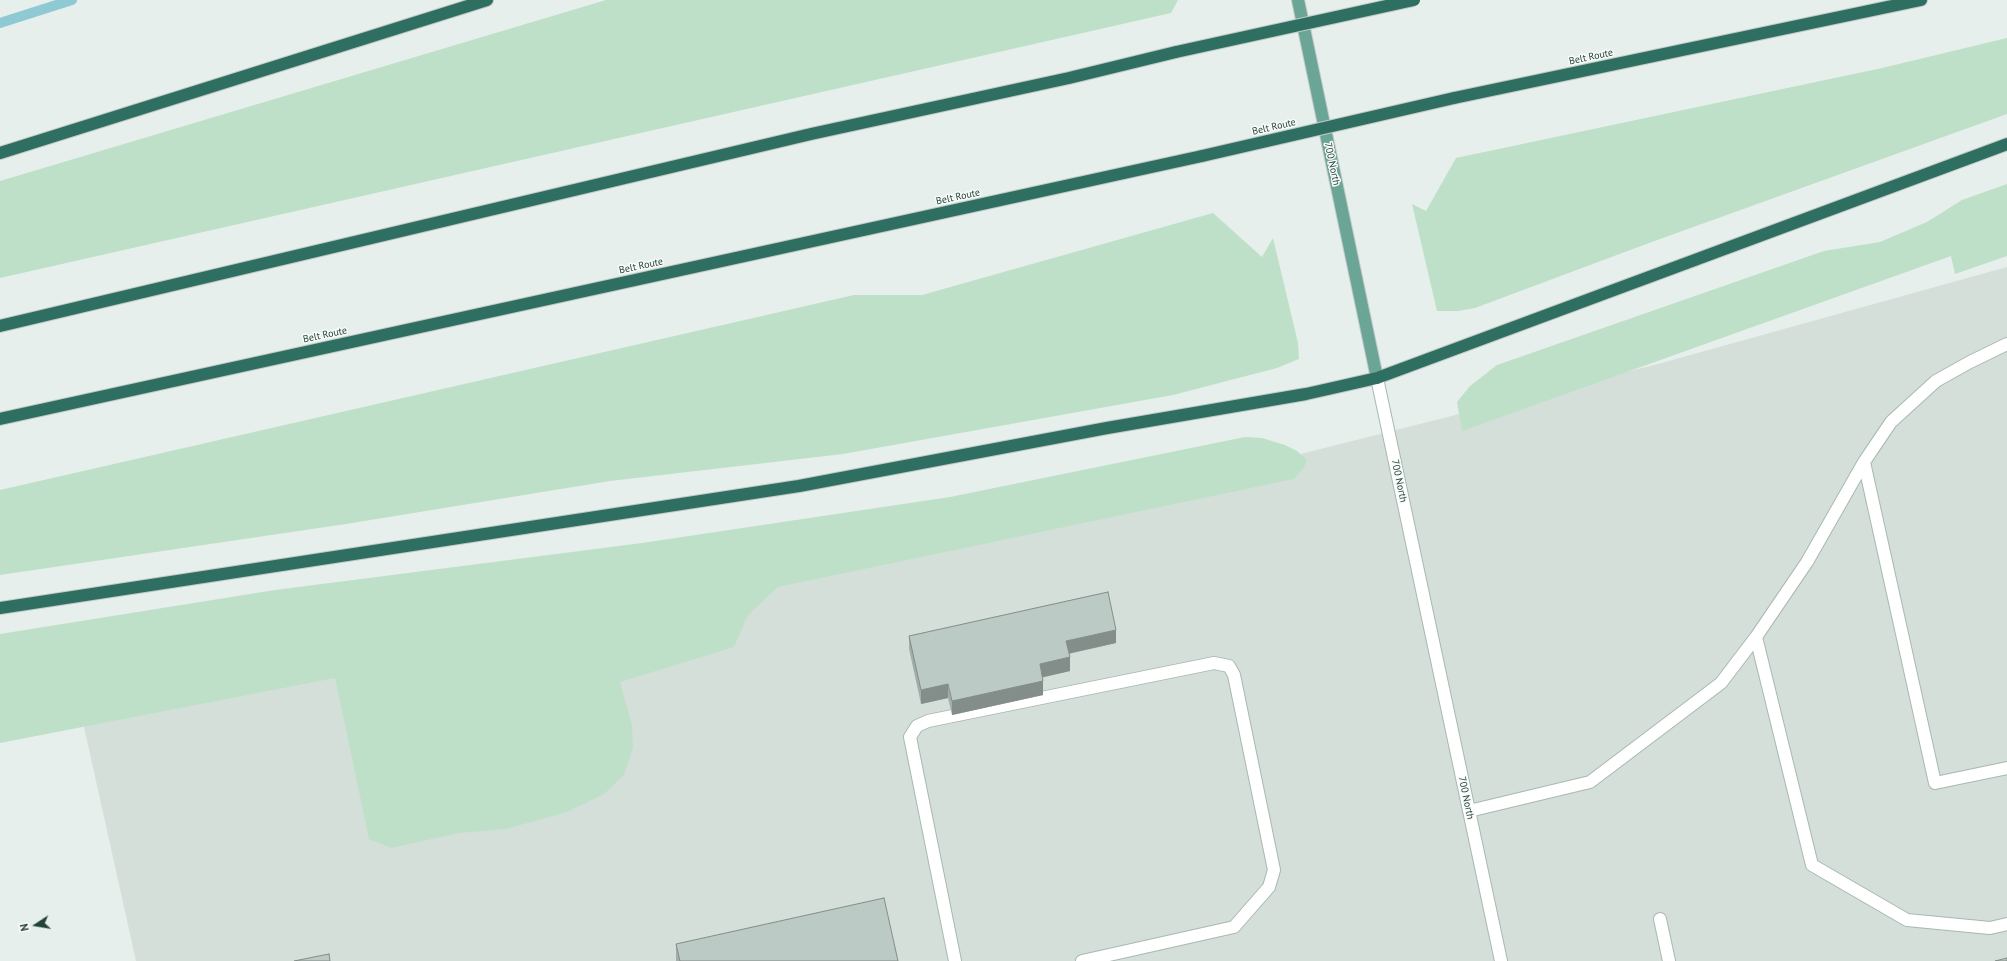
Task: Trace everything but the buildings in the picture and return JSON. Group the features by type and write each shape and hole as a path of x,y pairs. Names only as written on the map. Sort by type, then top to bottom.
{"highway":[{"path":"0,153 487,0"},
{"path":"0,326 811,134 1414,0"},
{"name":"Belt Route","path":"0,419 1202,156 1454,98 1921,0"},
{"path":"0,608 799,486 1115,427 1306,394 1377,378 2007,144"}],"main road":[{"name":"700 North","path":"1298,0 1377,378"}],"street":[{"path":"1469,811 1590,782 1721,682 1756,637 1807,562 1864,462 1891,422 1936,381 2007,344"},
{"name":"700 North","path":"1377,378 1501,961"},
{"path":"1864,462 1935,784 2007,768"},
{"path":"1756,637 1812,865 1908,920 1990,928 2007,924"},
{"path":"955,961 910,737 916,726 928,721 1214,663 1229,666 1234,675 1239,696 1274,870 1269,887 1234,927 1082,961"},
{"path":"1660,919 1669,961"}],"shaded area":[{"path":"2007,267 2007,961 136,961 68,655 836,571 1658,364"}],"green space":[{"path":"606,0 1178,0 1171,13 0,278 0,181"},
{"path":"2007,38 2007,114 1649,243 1475,308 1458,311 1437,311 1412,204 1426,211 1456,158 1882,68"},
{"path":"2007,184 2007,256 1955,274 1951,256 1462,431 1457,402 1470,386 1497,365 1824,251 1880,242 1927,222 1962,200"},
{"path":"1213,213 1262,257 1273,238 1298,343 1299,359 1277,368 1173,395 843,454 610,481 346,524 0,575 0,490 854,295 922,295"},
{"path":"1245,437 1262,438 1285,445 1297,451 1307,460 1305,466 1294,479 778,587 748,615 734,647 620,682 632,725 633,748 624,775 604,794 567,812 506,829 459,833 391,848 369,839 335,678 0,743 0,634 275,590 642,543 950,497"}],"waterway":[{"path":"0,23 72,0"}]}
